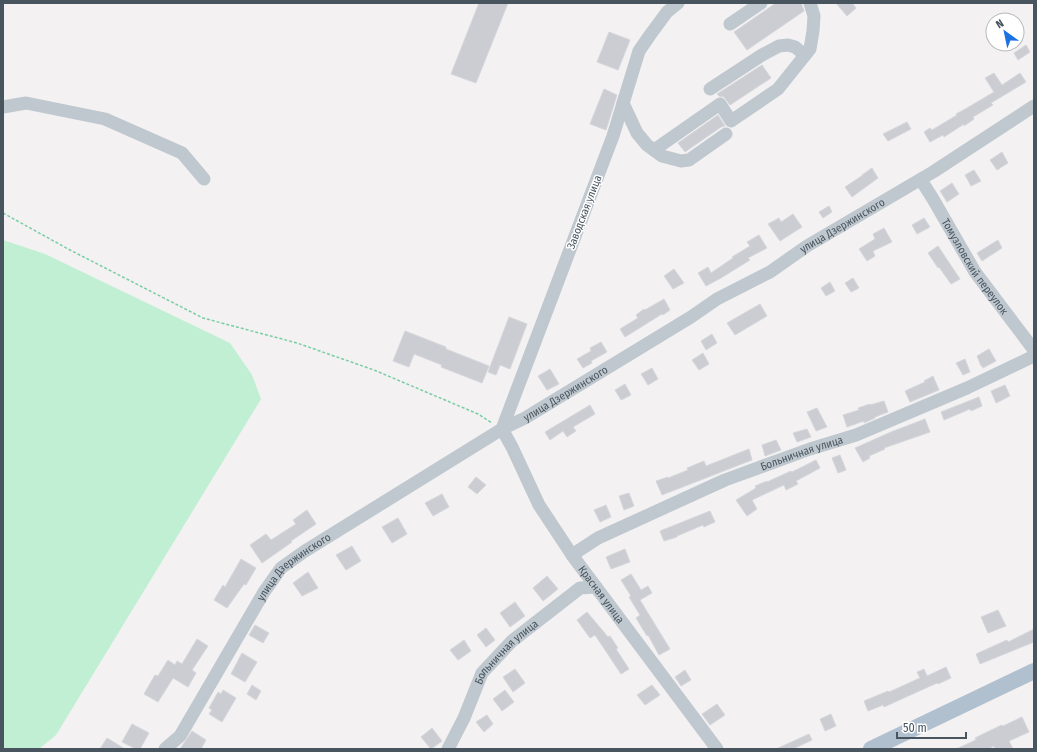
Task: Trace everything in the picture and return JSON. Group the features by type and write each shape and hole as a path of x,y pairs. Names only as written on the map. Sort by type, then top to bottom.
{"main road":[{"path":"871,749 1034,671"}],"street":[{"name":"Заводская улица","path":"502,429 613,136 639,51 667,12 678,3"},
{"path":"654,150 720,104 731,121 778,89 810,49 814,16 810,3"},
{"path":"730,24 756,4"},
{"path":"710,89 762,55 779,46 788,45 805,55"},
{"path":"623,102 637,133 647,144 662,156 681,161 689,160 726,134"},
{"path":"3,107 26,103 105,119 182,153 204,179"},
{"name":"улица Дзержинского","path":"165,749 180,736 264,592 281,568 305,551 502,429 525,418 691,317 717,299 770,272 807,246 921,180 1034,106"},
{"name":"Томузловский переулок","path":"921,180 933,198 975,272 1034,350"},
{"name":"Больничная улица","path":"572,554 598,538 725,480 810,449 856,435 967,388 1034,356"},
{"name":"Красная улица","path":"502,429 512,447 539,506 572,554 718,749"},
{"path":"582,567 580,588 596,586"},
{"name":"Больничная улица","path":"448,749 464,718 482,673 512,641 580,588"}],"path":[{"path":"3,213 70,250 203,318 297,343 374,370 478,414 502,429"}],"green space":[{"path":"3,240 45,254 230,343 252,375 261,399 56,735 39,749 3,749"}],"building":[{"path":"479,3 508,3 476,83 451,74"},
{"path":"776,3 801,3 804,11 747,50 734,32"},
{"path":"836,3 852,3 856,8 847,16"},
{"path":"609,32 630,40 618,70 597,62"},
{"path":"1025,46 1030,52 1018,60 1014,53 1025,52"},
{"path":"762,65 771,78 730,105 724,97 717,94"},
{"path":"994,73 1002,85 1020,73 1026,82 991,103 993,105 973,117 974,119 964,126 964,124 944,137 943,135 930,142 924,132 930,128 932,130 994,92 985,78"},
{"path":"604,89 617,95 606,130 590,124"},
{"path":"718,115 725,126 721,127 685,152 678,143"},
{"path":"907,122 911,129 888,141 883,134"},
{"path":"1002,152 1008,163 997,170 990,160"},
{"path":"872,168 878,178 852,197 845,187"},
{"path":"974,170 981,181 971,186 965,175"},
{"path":"952,183 959,194 947,202 940,191"},
{"path":"829,206 832,212 823,218 819,212"},
{"path":"793,214 802,227 780,241 768,224 779,218 781,222"},
{"path":"924,218 930,227 917,234 912,225"},
{"path":"884,228 892,242 873,251 875,256 867,261 859,249 875,239 873,234"},
{"path":"759,235 767,248 748,258 750,260 706,286 698,273 708,267 711,273 733,258 732,257 750,246 747,242"},
{"path":"998,240 1002,248 982,261 977,253"},
{"path":"938,246 960,279 951,284 928,253"},
{"path":"674,269 684,283 673,289 664,276"},
{"path":"853,278 859,288 851,292 845,283"},
{"path":"830,282 835,291 826,296 821,288"},
{"path":"664,299 670,310 625,337 620,329 638,318 636,315 644,309 645,310"},
{"path":"760,304 767,316 735,335 727,323"},
{"path":"509,317 527,324 510,369 500,365 496,375 488,372"},
{"path":"405,331 489,366 482,383 441,367 442,365 414,354 409,367 393,361"},
{"path":"712,334 717,343 706,350 701,341"},
{"path":"601,342 607,352 591,361 592,363 583,368 577,359 591,351 590,348"},
{"path":"989,349 996,361 983,368 977,356"},
{"path":"703,353 709,364 699,370 692,360"},
{"path":"965,359 970,372 963,375 956,363"},
{"path":"652,368 658,379 648,385 641,374"},
{"path":"550,369 559,384 547,390 538,376"},
{"path":"933,376 939,390 910,402 905,391 925,382 924,381"},
{"path":"625,384 631,395 621,400 615,390"},
{"path":"1005,385 1010,396 996,403 991,391"},
{"path":"979,397 982,406 971,411 970,409 944,420 941,412"},
{"path":"884,401 888,412 864,423 864,421 847,427 843,415 859,410 858,408"},
{"path":"590,405 595,414 573,427 576,431 567,437 563,431 550,440 545,432"},
{"path":"817,408 827,427 816,431 807,412"},
{"path":"925,419 930,432 884,448 885,449 869,456 870,458 863,462 855,448 891,432"},
{"path":"807,429 811,437 797,442 793,433"},
{"path":"776,440 781,450 765,456 762,445"},
{"path":"749,449 752,460 662,495 656,481 688,470 687,468 704,461 706,466"},
{"path":"840,455 846,470 838,473 832,458"},
{"path":"816,460 820,468 796,481 798,484 786,490 784,485 752,500 757,509 747,516 736,500 756,488 755,486 791,471 792,472"},
{"path":"476,477 486,485 477,494 468,487"},
{"path":"629,493 634,506 624,510 619,496"},
{"path":"442,494 449,507 433,516 425,503"},
{"path":"606,505 611,517 600,522 594,510"},
{"path":"307,510 316,524 262,563 250,545 266,534 271,540 296,524 293,520"},
{"path":"710,511 715,522 704,527 703,525 677,537 664,541 660,531"},
{"path":"398,518 407,534 392,543 382,527"},
{"path":"352,546 361,561 346,570 336,555"},
{"path":"625,549 630,562 611,569 606,557"},
{"path":"241,559 256,568 246,585 244,584 227,608 214,600 223,585 225,587"},
{"path":"308,572 318,588 302,596 293,583"},
{"path":"631,574 641,590 648,586 652,593 640,600 670,649 659,655 648,635 647,636 636,618 640,615 621,580"},
{"path":"547,576 558,589 543,601 533,588"},
{"path":"515,602 525,616 510,627 500,613"},
{"path":"998,610 1006,626 988,633 981,617"},
{"path":"587,612 608,637 610,636 618,648 616,649 629,669 621,674 595,635 590,638 577,620"},
{"path":"255,625 269,633 263,643 249,635"},
{"path":"486,628 495,640 486,647 477,635"},
{"path":"1034,629 1034,642 980,664 976,654 1007,640 1008,642"},
{"path":"197,639 208,646 192,670 196,673 188,687 173,678 158,702 144,694 155,675 158,676 168,660 175,665 177,661 182,664"},
{"path":"464,640 471,651 458,660 450,650"},
{"path":"242,653 257,662 245,682 231,674"},
{"path":"946,667 951,678 884,707 883,705 868,711 864,701 920,678 917,672 924,669 927,676"},
{"path":"515,669 525,683 513,692 503,677"},
{"path":"685,670 691,680 681,686 675,677"},
{"path":"252,685 261,691 256,700 247,694"},
{"path":"652,685 660,695 645,705 637,695"},
{"path":"223,690 236,698 222,722 209,714 212,710 209,708 218,692 221,694"},
{"path":"505,690 514,702 502,711 493,699"},
{"path":"717,704 725,715 710,725 702,714"},
{"path":"831,714 836,726 825,731 820,719"},
{"path":"487,715 493,724 484,732 476,722"},
{"path":"1022,717 1029,732 1009,741 1013,749 995,749 994,746 988,749 956,749 976,740 975,738 987,732"},
{"path":"132,724 149,733 140,749 136,749 122,742"},
{"path":"432,728 442,741 431,749 421,737"},
{"path":"192,731 206,740 201,749 180,749"},
{"path":"809,734 812,740 793,749 776,749"},
{"path":"107,738 125,749 100,749"}]}
